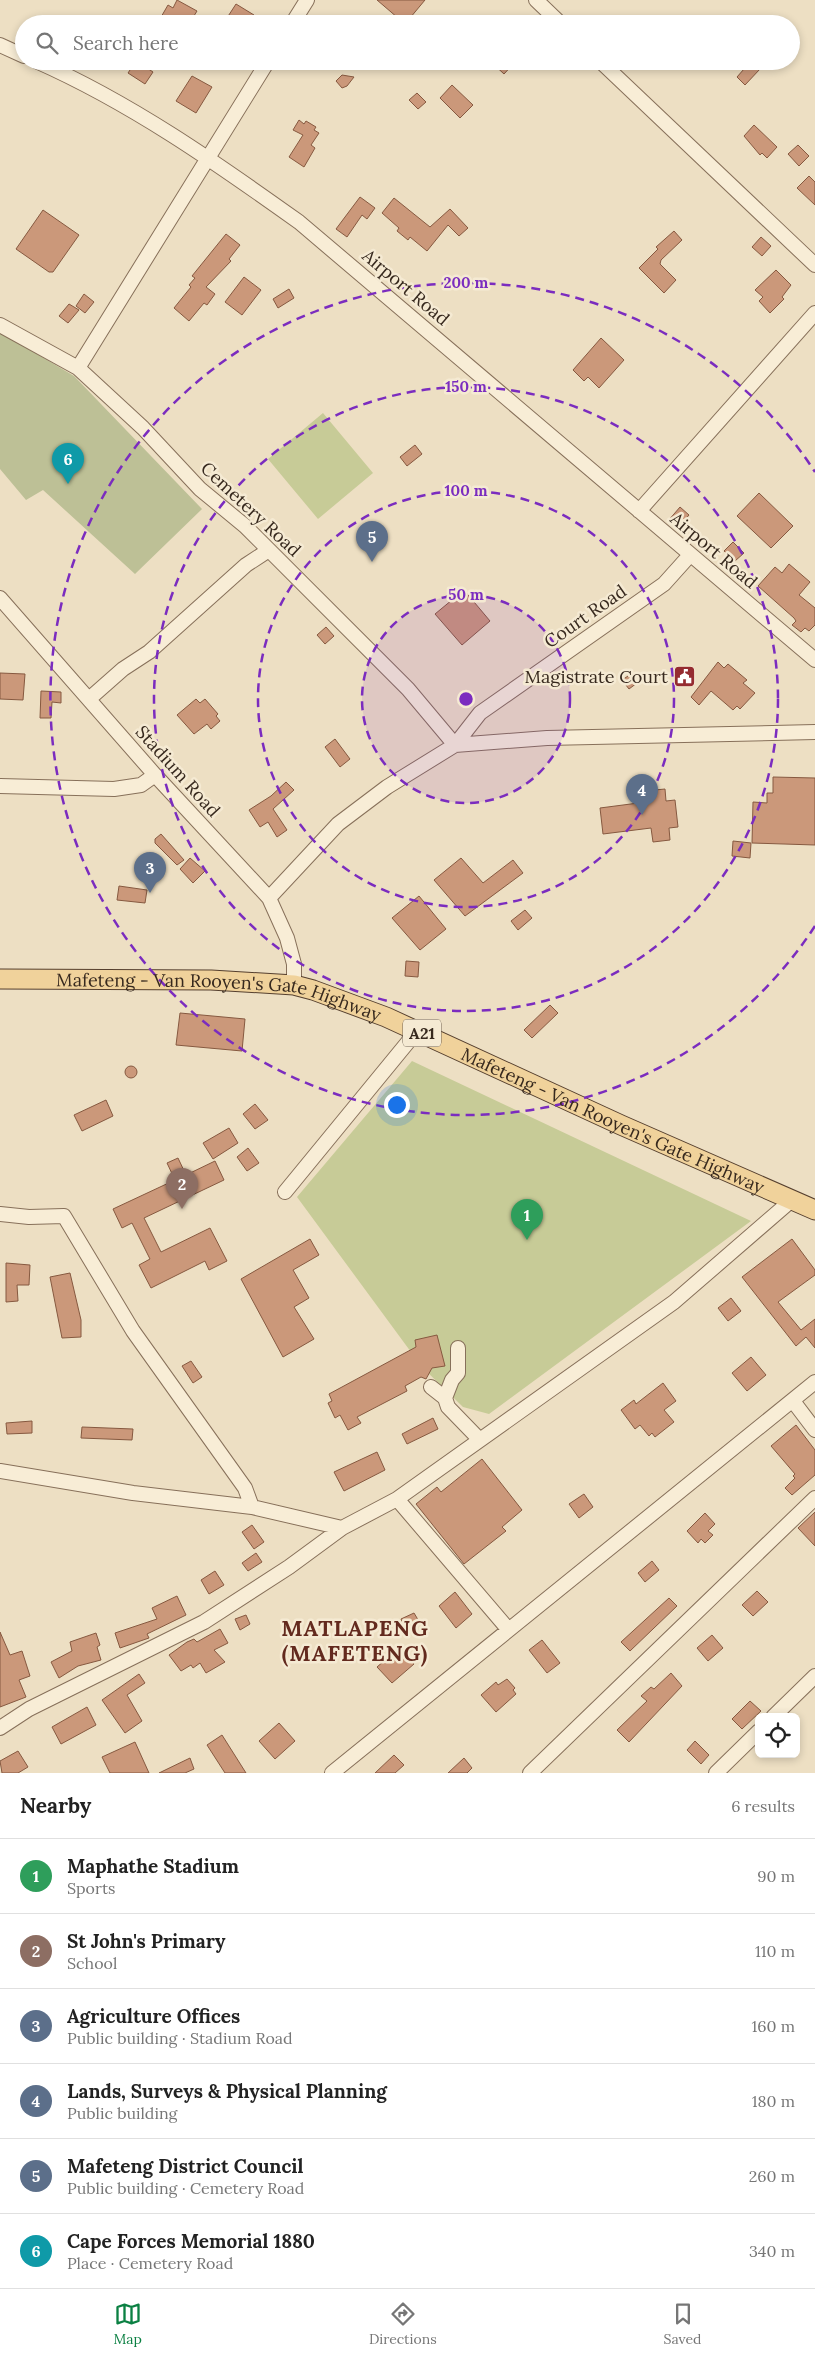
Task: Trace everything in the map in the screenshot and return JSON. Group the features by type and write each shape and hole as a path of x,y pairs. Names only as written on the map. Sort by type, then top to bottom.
{"main road":[{"name":"Mafeteng - Van Rooyen's Gate Highway","path":"0,979 183,980 294,986 349,1002 815,1210"}],"street":[{"path":"298,15 307,0"},
{"path":"536,0 552,15"},
{"path":"0,45 15,52"},
{"name":"Airport Road","path":"56,70 81,81 208,157 299,222 815,660"},
{"path":"78,368 262,70"},
{"path":"609,70 815,265"},
{"path":"639,511 815,313"},
{"name":"Cemetery Road","path":"0,325 78,368 143,428 200,489 246,526 408,689 455,745"},
{"path":"89,699 123,669 149,652 246,565 269,550"},
{"name":"Court Road","path":"455,745 480,712 664,584 690,555"},
{"name":"Stadium Road","path":"0,598 155,775 269,898 287,938 294,964 294,986"},
{"path":"269,898 338,824 387,787 455,745 547,738 815,732"},
{"path":"0,786 114,789 141,785 155,775"},
{"path":"285,1192 408,1042 414,1030"},
{"path":"0,1728 46,1700 204,1622 289,1567 342,1528 397,1499 674,1302 793,1199"},
{"path":"0,1214 29,1217 64,1216 134,1331 245,1488 252,1508"},
{"path":"445,1398 452,1380 458,1373 458,1348"},
{"path":"332,1773 815,1382"},
{"path":"431,1387 445,1398 448,1407 480,1440"},
{"path":"793,1401 815,1430"},
{"path":"0,1471 134,1493 252,1508 342,1528"},
{"path":"530,1773 815,1498"},
{"path":"397,1499 508,1629"},
{"path":"778,1713 815,1676"},
{"path":"716,1773 755,1735"}],"green space":[{"path":"0,332 74,376 202,509 135,574 43,490 26,500 0,469"},
{"path":"323,413 373,473 318,519 268,459"},
{"path":"412,1061 751,1221 489,1414 463,1407 422,1367 297,1197"}],"building":[{"path":"177,0 197,11 195,15 162,15 168,5 173,8"},
{"path":"377,0 425,0 412,15 394,15"},
{"path":"236,4 254,15 229,15"},
{"path":"130,70 150,70 153,72 145,84 128,73"},
{"path":"500,70 508,70 504,74"},
{"path":"743,70 759,70 745,85 737,77"},
{"path":"342,75 354,77 347,86 342,88 336,81"},
{"path":"192,76 212,87 196,113 176,101"},
{"path":"452,85 473,105 460,118 440,98"},
{"path":"417,93 426,102 418,109 409,100"},
{"path":"299,120 304,124 306,121 316,127 314,130 319,133 311,145 315,148 304,167 289,157 303,135 293,130"},
{"path":"754,125 777,147 767,158 762,153 760,155 744,136"},
{"path":"798,145 809,156 799,166 788,154"},
{"path":"809,176 815,182 815,205 797,188"},
{"path":"360,197 375,208 367,219 362,215 347,237 336,229"},
{"path":"394,198 430,227 450,209 468,228 459,236 448,225 427,251 410,237 408,240 397,231 399,228 382,213"},
{"path":"43,210 79,235 53,272 49,272 16,249"},
{"path":"674,231 682,240 661,260 660,264 676,280 664,293 639,268 658,249 656,247"},
{"path":"226,234 240,245 229,259 231,261 206,287 215,294 207,305 204,303 189,321 174,308 191,287 189,285 195,278 192,276"},
{"path":"761,237 771,246 762,256 752,247"},
{"path":"776,270 791,285 782,297 784,299 770,313 759,301 763,297 755,290"},
{"path":"244,277 261,290 242,315 225,302"},
{"path":"289,289 294,298 278,308 273,299"},
{"path":"84,294 94,302 85,313 76,306"},
{"path":"69,304 79,310 68,323 59,316"},
{"path":"601,338 624,360 599,388 588,377 584,381 573,370"},
{"path":"415,445 422,454 407,466 400,457"},
{"path":"759,493 793,526 771,548 737,516"},
{"path":"680,507 689,515 677,529 668,521"},
{"path":"733,542 744,553 735,561 724,551"},
{"path":"789,564 810,582 799,595 815,608 815,625 809,631 805,628 801,632 792,625 796,621 794,618 758,586 775,567 782,573"},
{"path":"464,590 490,621 462,645 435,614"},
{"path":"326,627 334,636 325,644 317,635"},
{"path":"718,662 724,668 728,664 747,680 743,683 755,693 740,709 737,706 733,710 711,691 699,705 691,697"},
{"path":"0,673 25,674 23,700 0,699"},
{"path":"631,674 637,683 629,689 622,680"},
{"path":"41,691 61,692 61,703 52,702 51,718 40,718"},
{"path":"196,699 200,703 205,699 218,714 216,716 220,721 211,729 207,724 194,734 177,715"},
{"path":"335,739 350,759 340,767 325,747"},
{"path":"773,777 815,778 815,845 752,843 753,802 767,803 767,793 773,793"},
{"path":"286,782 294,790 273,809 287,830 277,837 268,822 260,827 249,810 271,796"},
{"path":"665,789 666,801 675,800 678,827 669,828 670,840 653,842 651,828 603,834 600,808 646,802 645,791"},
{"path":"161,834 184,860 177,865 155,843 155,839"},
{"path":"733,841 751,843 750,858 732,856"},
{"path":"190,858 205,871 193,883 180,869"},
{"path":"461,858 483,883 513,860 523,873 465,916 434,880"},
{"path":"119,886 147,890 145,903 117,900"},
{"path":"419,896 446,929 420,950 392,918"},
{"path":"525,910 532,918 518,930 511,921"},
{"path":"406,961 419,962 418,977 405,976"},
{"path":"550,1005 558,1013 532,1038 524,1030"},
{"path":"180,1013 245,1019 242,1051 176,1045"},
{"path":"129,1066 133,1066 137,1072 133,1078 129,1078 125,1074 125,1070"},
{"path":"106,1100 113,1116 82,1131 74,1115"},
{"path":"255,1104 268,1120 255,1129 243,1114"},
{"path":"229,1128 238,1143 213,1159 203,1143"},
{"path":"248,1148 259,1163 247,1171 237,1157"},
{"path":"178,1158 186,1175 215,1161 224,1180 144,1218 161,1252 210,1228 227,1261 209,1270 205,1261 151,1288 139,1265 150,1259 132,1223 122,1228 113,1209 175,1180 167,1163"},
{"path":"310,1239 319,1255 293,1270 309,1298 294,1307 314,1339 283,1357 241,1279"},
{"path":"792,1239 815,1270 815,1275 778,1302 801,1330 815,1319 815,1348 806,1337 796,1346 742,1277"},
{"path":"6,1263 30,1265 29,1285 17,1285 18,1301 6,1302"},
{"path":"70,1273 81,1320 81,1337 62,1338 50,1277"},
{"path":"731,1298 741,1311 728,1321 718,1308"},
{"path":"437,1335 445,1366 432,1368 426,1379 421,1377 405,1386 407,1391 357,1417 361,1423 348,1430 340,1415 335,1418 328,1403 332,1401 329,1394 416,1347 415,1340"},
{"path":"751,1357 766,1375 747,1391 732,1373"},
{"path":"191,1361 202,1377 193,1383 182,1366"},
{"path":"663,1383 676,1401 664,1410 674,1422 655,1437 652,1433 649,1436 640,1425 635,1429 621,1410 634,1400 636,1404"},
{"path":"433,1418 438,1429 407,1444 402,1434"},
{"path":"32,1421 32,1433 7,1434 6,1423"},
{"path":"796,1425 815,1450 815,1475 792,1495 785,1488 795,1478 793,1476 795,1474 771,1446"},
{"path":"82,1427 133,1429 132,1440 81,1438"},
{"path":"377,1452 385,1470 344,1491 334,1472"},
{"path":"482,1459 522,1510 502,1527 506,1531 464,1564 416,1504 437,1487 441,1492"},
{"path":"584,1494 593,1507 579,1518 569,1504"},
{"path":"815,1512 815,1546 798,1528"},
{"path":"705,1513 715,1524 708,1531 713,1535 705,1543 701,1539 698,1543 687,1531"},
{"path":"252,1525 264,1542 254,1549 242,1532"},
{"path":"256,1553 262,1562 248,1571 242,1563"},
{"path":"652,1561 659,1570 645,1582 638,1573"},
{"path":"215,1571 224,1585 209,1594 201,1580"},
{"path":"757,1591 768,1602 753,1616 742,1605"},
{"path":"455,1592 472,1614 456,1628 439,1606"},
{"path":"177,1596 186,1615 147,1634 149,1638 120,1648 115,1633 157,1619 152,1608"},
{"path":"669,1598 677,1606 630,1651 621,1642"},
{"path":"414,1613 420,1623 406,1630 401,1619"},
{"path":"246,1615 250,1624 240,1630 235,1619"},
{"path":"220,1629 228,1643 214,1650 225,1662 206,1673 200,1663 193,1668 191,1665 181,1671 169,1655 187,1642 194,1639 197,1642"},
{"path":"0,1632 10,1655 22,1651 30,1676 19,1680 26,1697 0,1707"},
{"path":"96,1633 100,1645 97,1647 101,1660 78,1666 59,1678 51,1662 72,1651 70,1642"},
{"path":"712,1635 723,1648 708,1661 697,1648"},
{"path":"542,1640 560,1663 547,1673 529,1650"},
{"path":"400,1647 414,1664 392,1683 377,1667"},
{"path":"671,1673 682,1686 629,1742 617,1730 647,1701 641,1696 651,1687 654,1689"},
{"path":"139,1674 145,1683 127,1695 142,1721 125,1733 102,1700"},
{"path":"507,1679 515,1688 513,1690 516,1694 496,1712 481,1695 496,1682 498,1685"},
{"path":"750,1701 761,1711 755,1713 755,1717 742,1729 732,1719"},
{"path":"87,1707 96,1725 61,1744 52,1727"},
{"path":"279,1723 295,1741 275,1759 259,1741"},
{"path":"222,1735 246,1773 225,1773 207,1745"},
{"path":"695,1741 709,1755 701,1764 687,1750"},
{"path":"135,1742 149,1773 110,1773 102,1757"},
{"path":"18,1751 28,1767 18,1773 2,1773 0,1761"},
{"path":"394,1755 404,1765 395,1773 375,1773"},
{"path":"190,1758 194,1769 185,1773 159,1773"},
{"path":"464,1758 472,1768 467,1773 448,1773"}],"place":[{"name":"Cape Forces Memorial 1880","path":"68,484"},
{"name":"Mafeteng District Council","path":"372,562"},
{"name":"Magistrate Court","path":"684,676"},
{"name":"Lands, Surveys & Physical Planning","path":"642,815"},
{"name":"Agriculture Offices","path":"150,893"},
{"name":"St John's Primary","path":"182,1209"},
{"name":"Maphathe Stadium","path":"527,1240"}],"district":[{"name":"MATLAPENG (MAFETENG)","path":"355,1640"}]}
